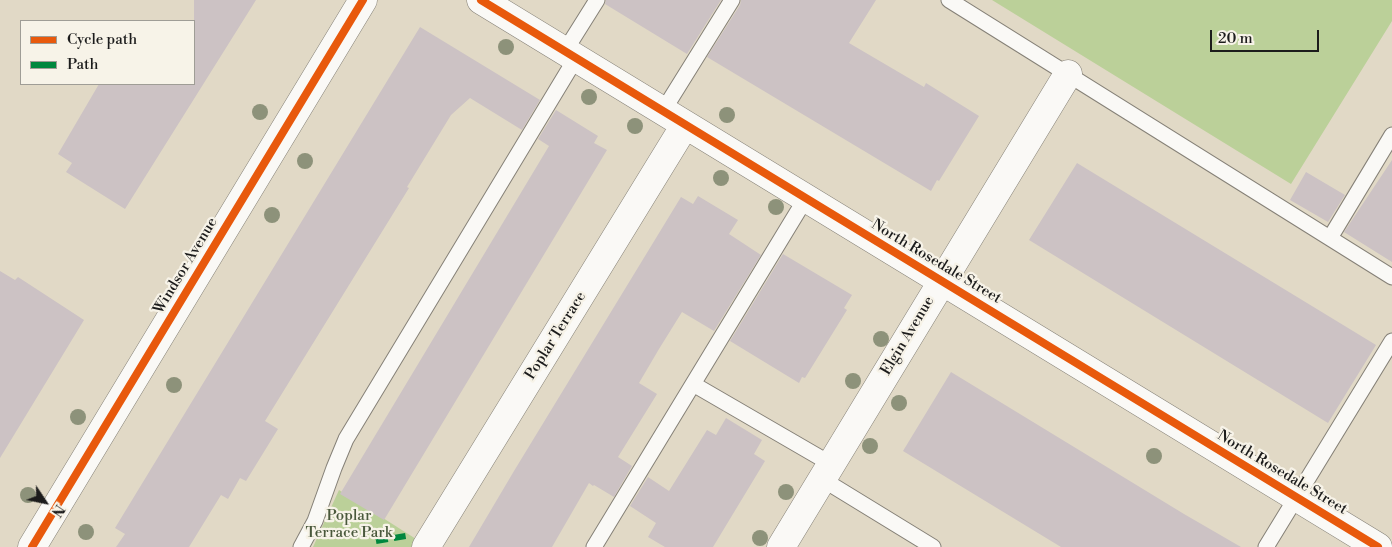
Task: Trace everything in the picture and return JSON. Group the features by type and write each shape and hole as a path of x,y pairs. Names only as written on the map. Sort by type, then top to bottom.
{"street":[{"name":"Windsor Avenue","path":"32,547 363,0"},
{"name":"North Rosedale Street","path":"481,0 1378,547"},
{"name":"Elgin Avenue","path":"781,547 1068,74"},
{"name":"Poplar Terrace","path":"426,547 674,118"}],"lane":[{"path":"301,547 315,521 346,439 570,55 597,0"},
{"path":"674,118 732,0"},
{"path":"949,0 1392,277"},
{"path":"1330,238 1392,135"},
{"path":"594,547 806,198"},
{"path":"1266,547 1392,341"},
{"path":"693,384 826,472 933,547"}],"green space":[{"path":"992,0 1392,0 1392,21 1291,184"},
{"name":"Poplar Terrace Park","path":"339,490 416,539 411,547 313,547"}],"building":[{"path":"194,0 256,0 125,209 66,172 72,163 58,154 98,85 195,85"},
{"path":"606,0 721,0 687,54 605,4"},
{"path":"741,0 876,0 849,43 924,87 926,83 979,116 931,191 707,57 740,5"},
{"path":"420,27 540,100 522,130 470,98 451,115 407,187 409,188 265,421 278,429 246,481 240,478 228,499 221,495 189,547 116,547 125,534 115,528"},
{"path":"556,110 598,136 594,143 607,150 384,520 340,494 549,146 538,139"},
{"path":"1392,160 1392,262 1344,232"},
{"path":"1077,163 1376,345 1328,423 1029,240"},
{"path":"1306,172 1345,195 1328,222 1290,200"},
{"path":"698,196 738,220 729,234 761,255 714,331 682,312 659,349 639,383 657,394 618,457 632,466 614,497 589,483 552,547 469,547 681,197 693,204"},
{"path":"783,254 852,295 844,308 847,310 805,378 802,377 799,383 730,341"},
{"path":"0,271 15,280 18,277 84,320 0,458"},
{"path":"951,372 1241,547 1061,547 903,451"},
{"path":"726,418 762,440 754,454 765,461 713,547 665,547 648,537 656,523 630,506 648,477 669,491 707,430 716,435"}],"marked path":[{"path":"376,541 406,536"}],"cycle path":[{"path":"32,547 363,0"},
{"path":"481,0 1378,547"}]}
